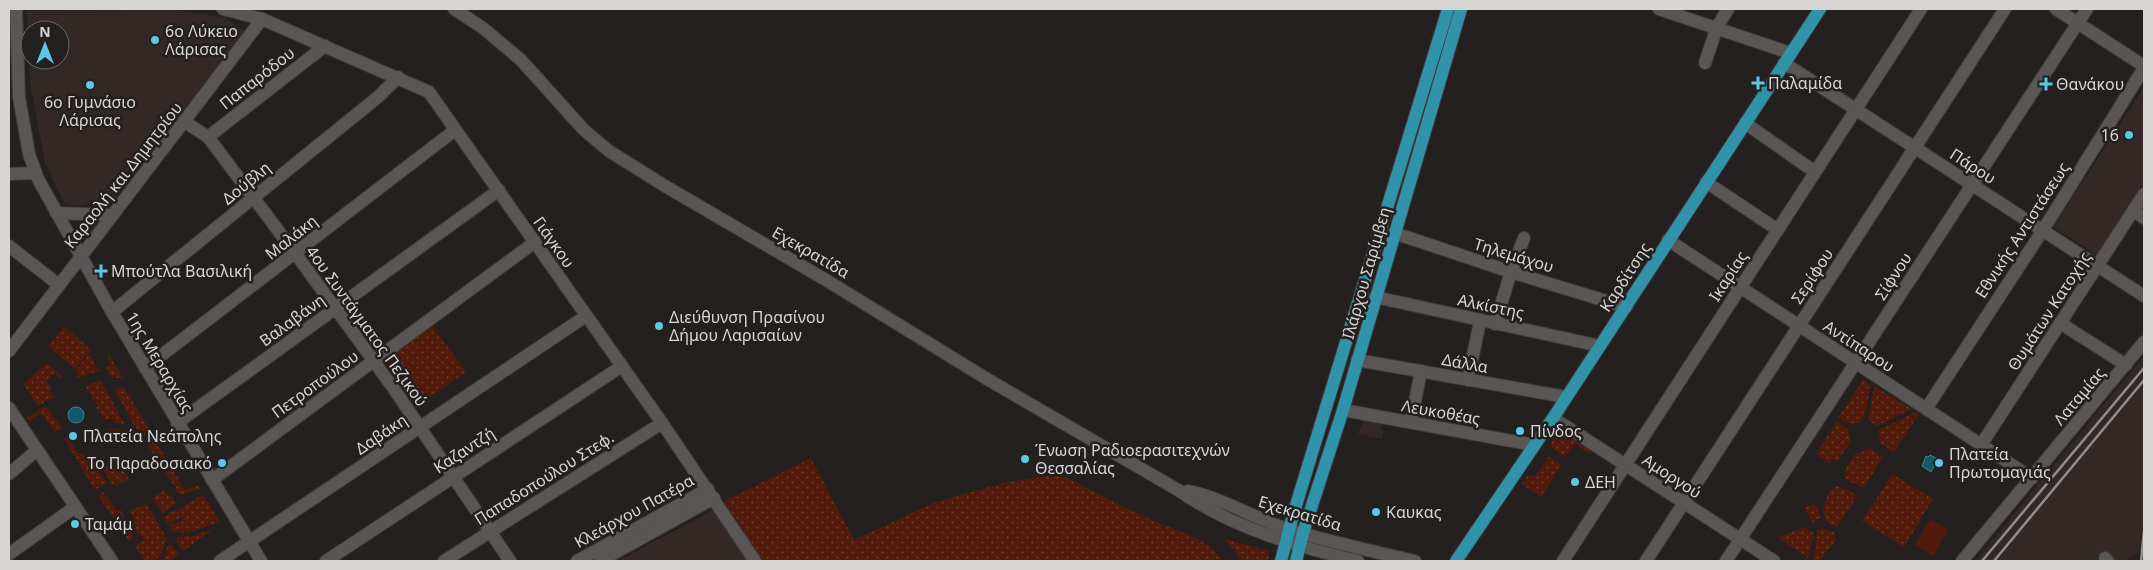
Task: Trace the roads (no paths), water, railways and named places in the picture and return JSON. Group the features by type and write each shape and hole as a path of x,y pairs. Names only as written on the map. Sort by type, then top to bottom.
{"main road":[{"name":"Ιλάρχου Σαρίμβεη","path":"1281,561 1448,9"},
{"name":"Ιλάρχου Σαρίμβεη","path":"1296,561 1303,533 1343,410 1461,9"},
{"name":"Καρδίτσης","path":"1456,561 1553,418 1820,9"}],"street":[{"name":"1ης Μεραρχίας","path":"16,9 19,91 28,148 36,173 56,213 112,312 177,423 262,561"},
{"name":"Γιάγκου","path":"223,9 262,20 398,77 429,92 662,423 755,561"},
{"name":"Εχεκρατίδα","path":"454,9 483,28 521,60 584,130 609,152 1194,501 1286,542 1358,561"},
{"path":"1705,63 1717,27 1728,9"},
{"name":"Ικαρίας","path":"1563,561 1921,9"},
{"name":"Σερίφου","path":"1646,561 2005,9"},
{"path":"2056,9 2144,67"},
{"name":"Σίφνου","path":"1726,561 2087,9"},
{"name":"Πάρου","path":"1664,10 1717,27 1787,58 1856,110 2144,296"},
{"name":"Καραολή και Δημητρίου","path":"9,351 13,335 59,285 262,20"},
{"name":"Παπαρόδου","path":"208,137 325,46"},
{"name":"Εθνικής Αντιστάσεως","path":"1926,409 2042,230 2144,67"},
{"name":"Δούβλη","path":"112,312 378,97 398,77"},
{"name":"4ου Συντάγματος Πεζικού","path":"185,122 208,137 254,197 420,427 510,561"},
{"path":"1745,122 1815,172"},
{"name":"Μαλάκη","path":"145,368 296,254 455,130"},
{"path":"9,174 36,173"},
{"path":"1706,182 1778,230"},
{"name":"Βαλαβάνη","path":"177,423 498,190"},
{"name":"Θυμάτων Κατοχής","path":"1981,445 2098,266 2139,214 2144,194"},
{"path":"56,213 113,215"},
{"name":"Τηλεμάχου","path":"1394,233 1511,272 1626,307"},
{"path":"1495,324 1524,238"},
{"name":"Αντίπαρου","path":"1668,240 2032,478"},
{"name":"Πετροπούλου","path":"212,480 535,242"},
{"path":"9,246 59,285"},
{"name":"Αλκίστης","path":"1375,297 1600,346"},
{"name":"Δαβάκη","path":"220,561 586,316"},
{"path":"1468,380 1480,321"},
{"path":"2060,323 2126,365"},
{"name":"Λαταμίας","path":"1962,561 2144,342"},
{"name":"Δάλλα","path":"1357,360 1566,398"},
{"name":"Καζαντζή","path":"326,561 622,366"},
{"path":"1410,422 1421,372"},
{"path":"9,408 110,560"},
{"name":"Λευκοθέας","path":"1343,410 1534,445"},
{"name":"Αμοργού","path":"1553,418 1774,561"},
{"name":"Παπαδοπούλου Στεφ.","path":"444,561 662,423"},
{"path":"9,474 37,450"},
{"name":"Εχεκρατίδα","path":"1178,490 1201,494 1303,533 1415,561"},
{"name":"Κλεάρχου Πατέρα","path":"577,561 711,494"},
{"name":"Κλεάρχου Πατέρα","path":"600,561 711,494"},
{"path":"9,554 75,507"}],"water":[{"path":"76,407 82,409 84,415 82,421 76,423 70,421 68,415 70,409"},
{"path":"1930,455 1938,459 1931,472 1922,466 1926,456"}],"railway":[{"path":"1982,561 2144,368"},
{"path":"1994,561 2144,380"},
{"path":"2141,561 2144,531"}],"place":[{"name":"6ο Λύκειο Λάρισας","path":"155,40"},
{"name":"Παλαμίδα","path":"1758,83"},
{"name":"Θανάκου","path":"2046,84"},
{"name":"6ο Γυμνάσιο Λάρισας","path":"90,85"},
{"name":"16","path":"2129,135"},
{"name":"Μπούτλα Βασιλική","path":"101,271"},
{"name":"Διεύθυνση Πρασίνου Δήμου Λαρισαίων","path":"659,326"},
{"name":"Πίνδος","path":"1520,431"},
{"name":"Πλατεία Νεάπολης","path":"73,436"},
{"name":"Ένωση Ραδιοερασιτεχνών Θεσσαλίας","path":"1025,459"},
{"name":"Το Παραδοσιακό","path":"222,463"},
{"name":"Πλατεία Πρωτομαγιάς","path":"1939,463"},
{"name":"ΔΕΗ","path":"1575,482"},
{"name":"Καυκας","path":"1376,512"},
{"name":"Ταμάμ","path":"75,524"}]}
